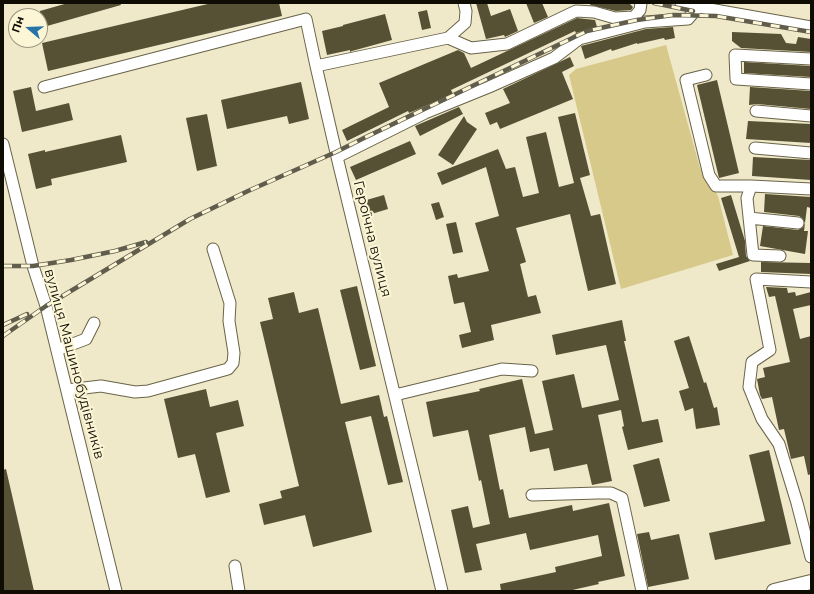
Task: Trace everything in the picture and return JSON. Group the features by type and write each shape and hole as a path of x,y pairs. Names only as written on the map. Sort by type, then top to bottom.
{"main road":[{"path":"774,591 811,582"}],"street":[{"path":"316,66 448,38 465,23 466,11 464,3"},
{"path":"448,38 471,48 507,44 576,12 594,12 615,18 634,17 640,10 641,3"},
{"path":"680,3 811,27"},
{"path":"337,157 425,112 489,88 554,58 579,39 645,22 688,19 698,7"},
{"name":"Героїчна вулиця","path":"44,87 306,19 337,157 442,591"},
{"path":"811,59 735,55 736,79 811,84"},
{"path":"706,75 686,80 709,175 716,186 811,189"},
{"path":"756,111 811,116"},
{"name":"вулиця Машинобудівників","path":"3,144 34,266 46,306 116,591"},
{"path":"755,148 811,153"},
{"path":"751,186 747,198 753,255 780,256"},
{"path":"749,218 798,222"},
{"path":"67,390 101,386 135,392 148,391 228,369 233,363 234,353 229,322 230,303 213,249"},
{"path":"811,282 756,279 770,350 752,362 749,387 762,419 779,444 797,503 811,557"},
{"path":"57,350 86,339 94,322"},
{"path":"395,395 502,369 532,371"},
{"path":"532,495 611,493 622,498 642,591"},
{"path":"235,566 239,591"}],"shaded area":[{"path":"666,45 700,168 718,196 733,255 621,289 569,75 576,69"}],"building":[{"path":"68,3 120,3 121,5 48,26 48,9"},
{"path":"212,3 279,3 282,16 48,71 43,48 48,48 48,42"},
{"path":"476,3 487,3 491,16 510,9 518,31 505,37 504,35 486,39"},
{"path":"526,3 542,3 548,17 534,23"},
{"path":"591,3 629,3 633,7 631,10 616,11 590,5"},
{"path":"427,10 431,28 422,30 418,12"},
{"path":"385,14 392,40 350,52 350,50 327,55 322,31"},
{"path":"577,18 595,20 597,27 576,33 575,31 451,90 453,94 409,113 408,111 347,141 342,130 389,107 379,83 458,50 464,53 471,68"},
{"path":"673,27 675,38 665,40 664,38 637,43 612,51 611,49 585,59 581,46 646,29"},
{"path":"732,32 781,34 786,43 796,44 798,37 811,39 811,52 741,48 732,41"},
{"path":"570,57 574,66 562,72 573,99 500,129 497,122 490,125 485,113 510,103 503,89"},
{"path":"744,62 811,66 811,77 744,73"},
{"path":"717,80 739,173 719,178 697,85"},
{"path":"301,82 309,119 289,124 287,116 227,129 221,100"},
{"path":"31,87 36,111 69,103 73,120 22,132 13,91"},
{"path":"750,87 811,91 811,109 757,104 749,105"},
{"path":"459,107 463,114 420,136 415,126"},
{"path":"575,113 590,175 580,178 591,216 600,214 616,284 588,291 570,214 516,228 526,262 520,264 528,297 536,295 541,313 491,325 494,340 462,348 459,335 471,332 464,302 454,304 448,276 457,274 458,278 489,271 475,223 499,216 486,167 442,185 437,173 498,149 506,169 515,167 523,197 539,193 526,137 546,132 559,187 574,183 558,117"},
{"path":"207,114 217,166 197,171 186,118"},
{"path":"464,116 467,122 477,129 453,165 438,155"},
{"path":"748,121 811,124 811,143 746,139"},
{"path":"121,135 127,162 51,179 52,185 36,189 28,154 45,150 45,152"},
{"path":"410,141 416,154 356,180 350,167"},
{"path":"753,157 811,160 811,180 752,176"},
{"path":"765,194 811,197 811,208 807,207 805,223 799,216 764,212"},
{"path":"384,195 388,209 368,215 363,201"},
{"path":"731,195 745,241 746,256 750,261 719,271 716,264 739,257 721,198"},
{"path":"439,202 444,217 436,220 431,204"},
{"path":"456,222 463,252 453,254 446,224"},
{"path":"805,223 804,231 808,231 805,254 760,246 763,226 798,230 803,227"},
{"path":"761,262 811,263 811,274 761,272"},
{"path":"357,286 376,366 360,370 340,290"},
{"path":"766,287 787,288 788,293 795,292 796,296 811,292 811,305 793,309 800,339 811,336 811,474 808,475 804,456 791,459 784,429 779,430 772,397 762,399 760,395 757,379 765,377 763,368 790,362 775,296 769,297"},
{"path":"294,292 299,313 318,308 341,404 379,395 384,417 387,416 403,482 388,485 371,416 345,422 372,532 313,547 305,515 264,525 259,504 282,498 280,491 299,486 260,322 273,319 268,298"},
{"path":"622,320 626,341 624,341 642,422 658,419 663,442 628,450 622,427 624,426 621,410 598,415 612,481 592,485 587,464 554,471 549,448 530,452 525,427 489,435 500,490 503,489 509,518 572,505 573,511 609,503 625,576 568,591 501,591 500,584 556,572 555,567 602,556 598,535 530,550 526,533 476,544 482,570 465,573 451,510 468,506 473,528 490,524 481,480 479,481 468,430 433,437 426,402 480,391 479,389 522,379 535,434 553,430 542,381 574,374 582,408 619,400 606,345 556,355 552,335"},
{"path":"689,336 704,383 706,382 714,408 717,407 720,425 696,429 693,408 685,411 679,391 689,388 674,341"},
{"path":"206,389 210,407 238,400 244,426 216,433 230,492 206,498 195,454 178,458 164,399"},
{"path":"769,450 791,544 715,560 709,533 765,521 749,455"},
{"path":"659,458 670,501 644,507 633,465"},
{"path":"6,469 34,591 3,591 3,470"},
{"path":"649,532 651,540 679,534 689,579 648,587 637,534"}],"railway":[{"path":"654,3 693,11"},
{"path":"3,336 46,306 190,219 248,191 336,152 587,31 637,20 673,15 716,16 811,32"},
{"path":"3,266 33,266 71,260 115,251 146,242"},
{"path":"3,325 27,314"}]}
